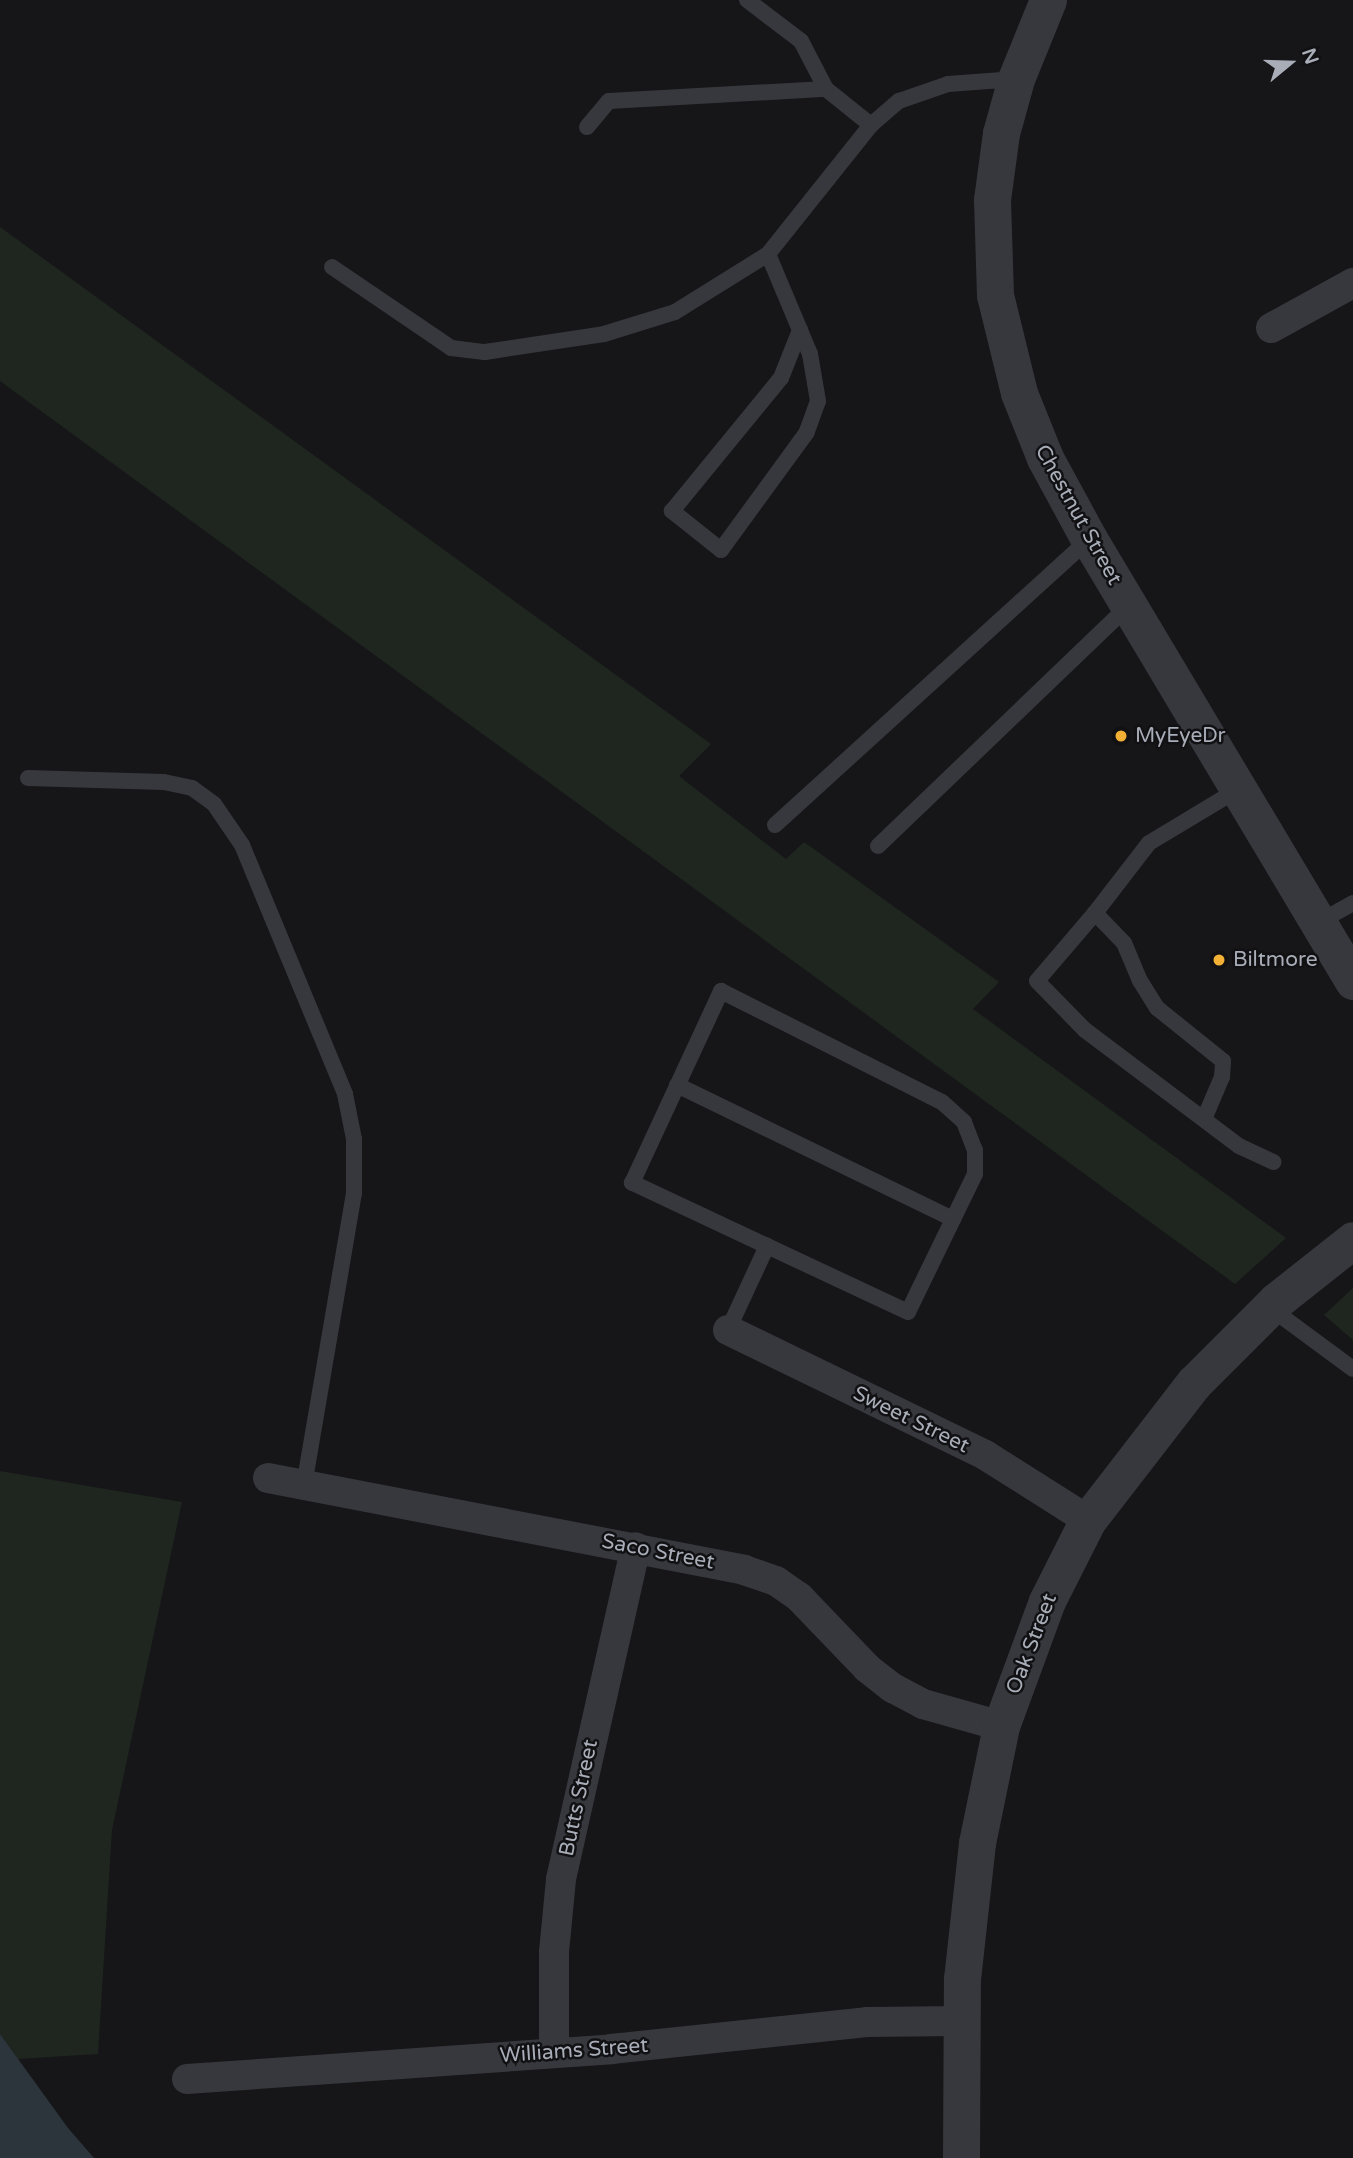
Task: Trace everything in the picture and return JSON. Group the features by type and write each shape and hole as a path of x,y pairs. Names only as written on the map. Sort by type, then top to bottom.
{"street":[{"name":"Chestnut Street","path":"1039,5 1001,133 992,200 995,295 1009,361 1031,425 1089,539 1353,981"},
{"path":"1271,328 1353,283"},
{"name":"Oak Street","path":"961,2158 961,2021 970,1889 1001,1727 1047,1601 1088,1520 1194,1383 1269,1307 1353,1240"},
{"name":"Sweet Street","path":"728,1330 985,1455 1088,1520"},
{"name":"Saco Street","path":"268,1478 717,1563 776,1581 799,1597 867,1668 893,1688 923,1704 1001,1727"},
{"name":"Butts Street","path":"554,2053 554,1964 561,1879 636,1547"},
{"name":"Williams Street","path":"187,2079 554,2053 867,2022 961,2021"}],"lane":[{"path":"747,0 801,41 826,89 871,125"},
{"path":"332,267 403,320 451,348 485,352 604,334 675,312 768,254 871,125 900,101 948,84 1016,79"},
{"path":"587,127 609,100 826,89"},
{"path":"768,254 800,330 810,354 818,401 807,432 720,550 672,511 780,378 800,330"},
{"path":"775,825 1089,539"},
{"path":"878,846 1129,605"},
{"path":"28,778 164,782 191,788 214,804 242,845 345,1094 354,1139 354,1192 304,1485"},
{"path":"1239,789 1149,843 1095,913 1037,981 1085,1030 1239,1146 1274,1163"},
{"path":"1319,922 1353,902"},
{"path":"1095,913 1124,943 1140,981 1157,1008 1223,1061 1222,1077 1204,1119"},
{"path":"721,990 955,1111 970,1137 976,1162 975,1174 908,1312 632,1183 677,1084 721,990"},
{"path":"677,1084 953,1219"},
{"path":"728,1330 767,1246"},
{"path":"1269,1307 1353,1369"}],"shaded area":[{"path":"0,227 711,744 679,776 786,859 804,842 999,982 973,1009 1286,1238 1235,1284 0,381"},
{"path":"1353,1288 1353,1340 1324,1315"},
{"path":"0,1471 182,1502 112,1830 98,2054 18,2059 0,2034"},
{"path":"0,2034 68,2128 94,2158 0,2158"}],"place":[{"name":"MyEyeDr","path":"1121,736"},
{"name":"Biltmore","path":"1219,960"}]}
